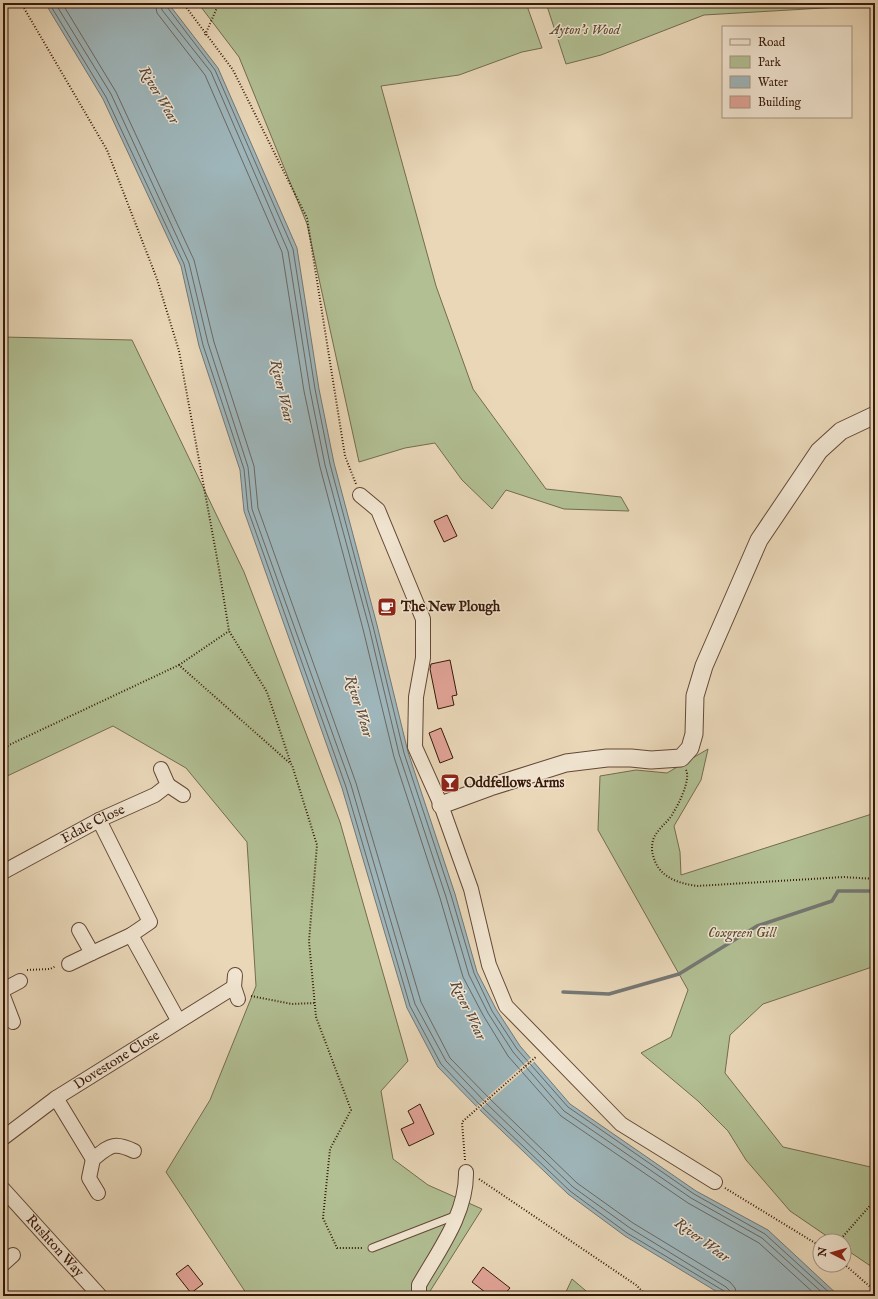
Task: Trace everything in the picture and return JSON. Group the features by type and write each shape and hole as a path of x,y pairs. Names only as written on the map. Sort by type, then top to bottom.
{"street":[{"path":"441,805 490,786 566,763 607,758 650,760 681,758 690,748 694,734 695,696 704,666 759,540 819,451 841,431 875,415"},
{"path":"360,494 378,510 422,618 423,658 416,696 415,747 441,805 472,889 489,965 506,1006 621,1124 715,1182"},
{"path":"161,768 168,785 183,795"},
{"name":"Edale Close","path":"3,872 99,820 155,795 168,785"},
{"path":"69,964 132,935 150,922 99,820"},
{"path":"78,930 92,953"},
{"path":"132,935 178,1020"},
{"path":"3,990 20,981"},
{"name":"Dovestone Close","path":"3,1138 56,1098 178,1020 236,987"},
{"path":"3,996 13,1022"},
{"path":"56,1098 93,1159"},
{"path":"98,1193 89,1178 93,1159 111,1145 122,1145 134,1151"},
{"path":"419,1296 419,1285 458,1214 467,1188 466,1172"},
{"name":"Rushton Way","path":"3,1189 91,1284 100,1296"}],"lane":[{"path":"372,1248 458,1214"}],"path":[{"path":"21,3 107,150 157,279 179,351 229,631 267,692 317,845 309,941 314,1003 316,1017 351,1110 330,1149 323,1218 337,1248 372,1248"},
{"path":"183,3 233,70 307,218 345,456 360,494"},
{"path":"206,35 219,3"},
{"path":"3,750 9,745 179,665 229,631"},
{"path":"179,665 292,765"},
{"path":"681,758 688,773 688,781 673,813 655,835 652,850 655,865 664,876 685,884 697,886 844,877 875,879"},
{"path":"20,981 21,972 50,969 63,962 69,964"},
{"path":"236,987 248,996 292,1004 314,1003"},
{"path":"542,1051 462,1122 466,1172 636,1286 647,1296"},
{"path":"715,1182 812,1241"},
{"path":"846,1233 875,1200"},
{"path":"852,1271 875,1291"}],"green space":[{"path":"198,3 526,3 542,48 522,52 459,75 381,86 436,286 473,389 546,489 621,497 629,511 564,509 506,490 492,509 462,480 435,443 405,448 359,462 307,224 239,57"},
{"name":"Ayton's Wood","path":"546,3 875,3 875,5 704,15 601,55 566,64"},
{"path":"3,337 132,340 244,572 340,822 408,1061 381,1091 393,1159 428,1185 482,1209 427,1296 248,1296 166,1172 210,1100 256,986 247,842 186,768 113,726 3,778"},
{"name":"Coxgreen Gill","path":"708,749 701,780 674,826 680,852 681,875 875,813 875,966 763,1004 730,1035 725,1073 783,1147 875,1168 875,1269 852,1253 852,1233 822,1233 790,1211 746,1160 728,1131 698,1101 641,1053 671,1037 688,990 598,830 600,776 636,770 667,773"},
{"path":"572,1279 592,1296 564,1296"}],"water":[{"name":"River Wear","path":"45,3 168,3 218,68 297,248 319,389 334,463 377,625 408,752 455,894 477,972 496,1009 520,1046 570,1104 696,1191 768,1230 812,1271 812,1273 814,1273 839,1296 724,1296 625,1236 568,1194 481,1111 438,1067 407,1008 342,788 244,511 240,470 199,346 181,266 103,99"}],"pier":[{"path":"532,1057 535,1061 478,1111 475,1108"}],"building":[{"path":"447,515 457,536 444,542 434,521"},
{"path":"450,660 457,695 452,696 454,705 438,709 430,669 431,664"},
{"path":"441,728 453,758 440,763 429,733"},
{"path":"420,1104 434,1134 409,1146 401,1129 414,1123 408,1111"},
{"path":"188,1265 203,1284 191,1293 176,1274"},
{"path":"483,1267 510,1288 503,1296 490,1296 472,1282"}],"waterway":[{"name":"Coxgreen Gill","path":"563,992 609,994 679,974 757,926 832,901 838,891 875,891"}],"place":[{"name":"The New Plough","path":"387,607"},
{"name":"Oddfellows Arms","path":"450,783"}]}
